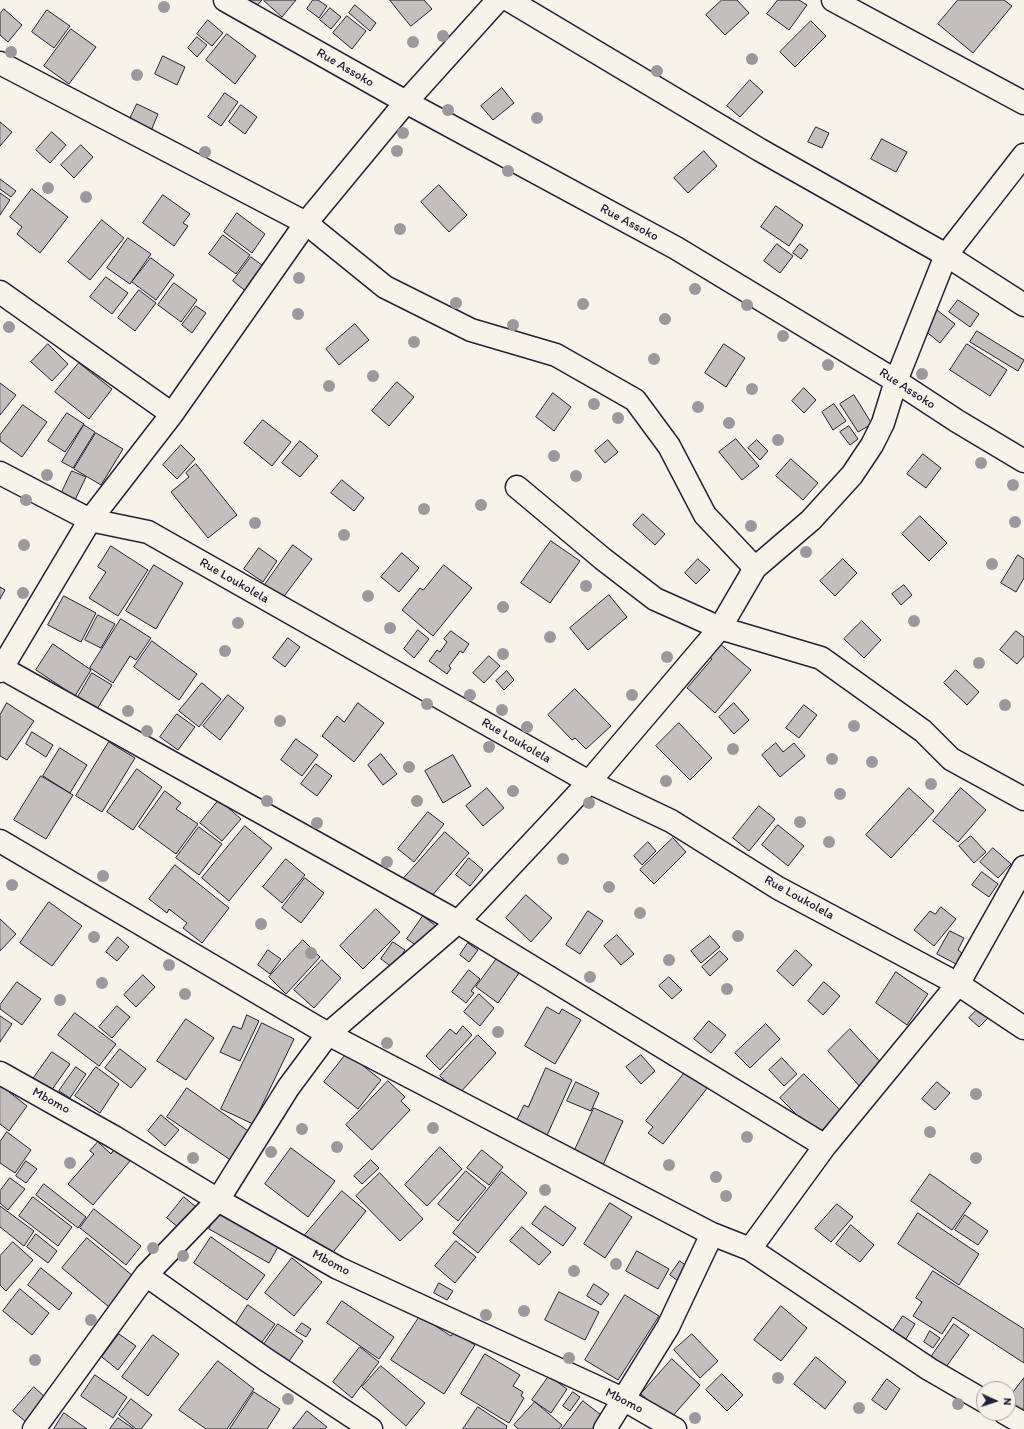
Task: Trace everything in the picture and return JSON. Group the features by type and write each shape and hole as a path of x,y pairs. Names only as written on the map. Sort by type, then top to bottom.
{"street":[{"name":"Rue Assoko","path":"225,0 406,102 676,248 896,381 957,421 1024,461"},
{"path":"498,0 406,102 306,223 172,414 90,520 1,669 458,922 825,1146"},
{"path":"509,0 760,150 946,255 1024,305"},
{"path":"833,0 1024,103"},
{"path":"0,63 306,223 385,287 471,330 556,355 635,400 669,446 705,515 755,568"},
{"path":"34,1429 146,1276 218,1200 288,1088 328,1034 458,922 588,782 720,628 755,568 811,520 852,475 872,445 883,423 896,381 946,255 1024,155"},
{"path":"0,292 172,414"},
{"name":"Rue Loukolela","path":"0,473 90,520 148,532 588,782 671,821 778,888 958,984 1024,1028"},
{"path":"517,487 603,559 654,599 720,628 821,658 923,732 951,759 1024,799"},
{"path":"0,841 328,1034 712,1234 750,1248 929,1369 976,1396"},
{"path":"750,1248 825,1146 958,984 1024,867"},
{"name":"Mbomo","path":"0,1073 114,1137 218,1200 338,1268 623,1400 675,1429"},
{"path":"605,1429 668,1327 712,1234"},
{"path":"146,1276 265,1359 371,1429"}],"building":[{"path":"241,0 262,0 253,10"},
{"path":"296,0 282,17 264,1"},
{"path":"313,0 318,0 327,6 319,18 307,9"},
{"path":"390,0 424,0 432,9 411,26"},
{"path":"722,0 737,0 749,13 725,35 706,15"},
{"path":"778,0 799,0 807,5 789,30 767,14"},
{"path":"958,0 1004,0 1012,6 973,53 938,24"},
{"path":"355,5 376,23 370,31 349,13"},
{"path":"330,8 341,17 331,29 320,20"},
{"path":"4,9 22,25 8,42 0,35 0,14"},
{"path":"47,10 70,26 54,48 32,32"},
{"path":"347,16 366,31 352,49 333,33"},
{"path":"208,20 223,33 212,46 197,34"},
{"path":"811,21 826,36 795,67 780,52"},
{"path":"71,29 96,47 69,84 44,66"},
{"path":"227,34 256,56 235,84 206,60"},
{"path":"197,37 207,45 197,57 188,48"},
{"path":"163,56 185,67 177,85 155,74"},
{"path":"750,80 763,92 740,117 727,106"},
{"path":"502,88 514,103 493,120 481,106"},
{"path":"225,93 238,102 221,126 208,117"},
{"path":"137,104 158,114 151,131 129,121"},
{"path":"241,105 257,117 245,134 229,122"},
{"path":"0,122 12,132 0,146"},
{"path":"816,127 829,133 822,148 808,142"},
{"path":"52,132 66,145 50,163 36,150"},
{"path":"882,139 907,152 896,172 871,159"},
{"path":"81,145 93,157 74,178 61,165"},
{"path":"704,151 717,166 688,193 674,178"},
{"path":"0,179 16,191 11,197 0,189"},
{"path":"439,185 467,215 449,232 421,202"},
{"path":"32,189 68,217 40,253 17,234 22,227 10,217"},
{"path":"0,193 10,200 0,215"},
{"path":"163,195 190,214 183,223 188,226 174,246 143,223"},
{"path":"776,206 803,225 789,246 761,227"},
{"path":"237,213 265,234 252,253 224,232"},
{"path":"102,220 124,238 90,280 68,262"},
{"path":"223,235 250,255 236,274 209,254"},
{"path":"128,238 151,254 130,284 107,268"},
{"path":"777,244 793,256 780,273 764,261"},
{"path":"800,244 808,250 801,259 793,253"},
{"path":"251,257 266,268 248,293 233,281"},
{"path":"151,258 174,275 156,300 132,282"},
{"path":"106,277 128,293 112,314 90,297"},
{"path":"174,283 197,300 181,322 158,305"},
{"path":"139,290 156,303 135,331 118,318"},
{"path":"958,300 979,314 970,327 949,312"},
{"path":"196,306 206,313 192,333 182,325"},
{"path":"937,310 955,324 940,343 923,329"},
{"path":"355,324 369,340 339,365 326,349"},
{"path":"977,331 1024,360 1018,371 970,342"},
{"path":"48,344 68,364 52,381 31,362"},
{"path":"724,344 745,358 726,387 705,373"},
{"path":"967,344 1007,370 990,396 950,370"},
{"path":"79,363 112,389 89,419 55,392"},
{"path":"397,382 414,397 389,426 372,411"},
{"path":"0,383 16,395 0,415"},
{"path":"804,388 816,400 804,413 792,401"},
{"path":"553,393 571,407 554,431 536,417"},
{"path":"854,395 872,424 858,432 840,404"},
{"path":"834,404 846,421 833,430 822,412"},
{"path":"23,405 47,422 22,457 0,441 0,435"},
{"path":"67,413 84,424 65,452 48,441"},
{"path":"263,420 291,442 272,466 244,443"},
{"path":"84,425 95,432 73,468 62,462"},
{"path":"849,426 858,439 850,445 840,432"},
{"path":"96,433 123,449 101,485 74,469"},
{"path":"736,439 759,466 742,480 719,452"},
{"path":"608,440 618,452 605,463 595,451"},
{"path":"757,440 768,451 760,460 748,448"},
{"path":"300,441 318,456 300,477 282,463"},
{"path":"181,445 195,459 177,479 163,465"},
{"path":"923,454 941,468 926,488 907,474"},
{"path":"791,459 818,483 803,500 776,476"},
{"path":"196,464 237,515 208,538 171,492 189,477 186,473"},
{"path":"72,471 86,477 75,500 61,494"},
{"path":"342,480 364,498 354,511 331,493"},
{"path":"643,514 665,534 655,545 633,525"},
{"path":"920,516 947,543 929,561 902,534"},
{"path":"551,541 580,561 550,603 521,583"},
{"path":"293,545 312,559 282,599 264,586"},
{"path":"111,546 148,570 118,616 89,598 106,572 98,567"},
{"path":"259,548 277,561 263,582 244,569"},
{"path":"402,553 419,568 399,592 381,577"},
{"path":"1018,555 1024,559 1024,578 1016,592 1001,583"},
{"path":"698,559 710,570 696,584 685,573"},
{"path":"843,559 857,573 835,596 820,581"},
{"path":"154,565 183,583 156,629 126,611"},
{"path":"444,565 472,588 433,636 402,610 420,588 423,590"},
{"path":"904,585 912,595 901,605 892,594"},
{"path":"0,587 5,590 0,599"},
{"path":"609,595 627,617 588,650 570,628"},
{"path":"64,596 96,613 81,642 48,625"},
{"path":"98,615 115,624 101,648 85,640"},
{"path":"121,619 151,638 136,660 130,656 113,683 90,668"},
{"path":"862,621 881,640 864,658 844,639"},
{"path":"418,630 429,639 414,658 404,649"},
{"path":"451,631 469,644 463,653 460,651 449,666 451,668 447,674 429,661 437,650 440,652 447,642 444,639"},
{"path":"1016,631 1024,637 1024,656 1017,664 1000,650"},
{"path":"288,638 300,647 285,667 273,658"},
{"path":"713,638 751,670 715,713 687,688 712,659 702,651"},
{"path":"152,641 197,674 179,700 134,667"},
{"path":"53,644 91,670 75,696 36,670"},
{"path":"489,656 500,666 484,683 473,673"},
{"path":"956,670 979,692 967,705 944,683"},
{"path":"507,671 514,680 504,690 496,681"},
{"path":"92,673 112,685 97,709 78,697"},
{"path":"202,683 221,699 199,727 179,711"},
{"path":"575,689 611,726 586,749 575,738 572,740 548,715"},
{"path":"228,695 244,708 220,740 203,726"},
{"path":"7,703 34,721 7,760 0,756 0,715"},
{"path":"358,703 384,723 354,762 322,736 337,716 344,722"},
{"path":"734,703 749,720 734,734 719,717"},
{"path":"804,705 817,715 799,738 786,728"},
{"path":"177,714 195,727 178,750 160,737"},
{"path":"679,723 712,758 690,780 656,746"},
{"path":"32,732 53,745 46,757 26,744"},
{"path":"296,739 318,755 302,776 281,760"},
{"path":"109,742 135,758 102,812 76,796"},
{"path":"776,743 783,752 794,743 805,756 780,777 762,755"},
{"path":"60,748 87,765 70,793 43,776"},
{"path":"381,754 397,774 383,785 368,765"},
{"path":"453,755 471,786 443,803 425,771"},
{"path":"316,764 332,776 317,796 301,784"},
{"path":"137,769 162,787 133,830 107,812"},
{"path":"41,776 73,795 46,839 14,820"},
{"path":"487,788 504,808 483,826 466,806"},
{"path":"909,788 934,811 891,858 866,835"},
{"path":"961,788 986,810 958,842 933,821"},
{"path":"165,791 181,803 176,809 198,824 176,854 139,827"},
{"path":"219,800 241,819 222,841 200,823"},
{"path":"759,806 775,819 749,851 733,838"},
{"path":"428,812 444,824 414,862 398,849"},
{"path":"778,825 804,846 788,866 762,845"},
{"path":"245,826 272,848 229,901 202,878"},
{"path":"199,827 222,844 199,875 176,858"},
{"path":"445,832 469,853 429,899 404,878"},
{"path":"971,836 986,852 974,863 959,846"},
{"path":"673,838 686,852 654,884 640,870"},
{"path":"648,842 656,851 642,865 634,856"},
{"path":"993,848 1011,864 998,878 980,862"},
{"path":"469,858 483,870 470,886 456,875"},
{"path":"286,859 305,875 282,903 263,887"},
{"path":"175,865 229,908 202,943 183,928 187,923 169,909 167,913 149,899"},
{"path":"982,872 998,884 989,897 972,885"},
{"path":"305,878 324,893 301,923 282,908"},
{"path":"526,895 552,918 531,942 506,918"},
{"path":"49,902 82,926 52,966 20,943"},
{"path":"941,907 956,919 934,946 914,930 930,911 935,914"},
{"path":"376,909 400,932 363,969 340,946"},
{"path":"588,911 603,921 580,954 566,945"},
{"path":"423,916 436,926 420,948 407,939"},
{"path":"0,919 16,934 0,951"},
{"path":"950,931 964,938 958,950 962,953 956,964 937,954"},
{"path":"617,935 634,954 621,965 604,946"},
{"path":"710,936 720,947 701,963 691,951"},
{"path":"118,937 129,947 117,961 106,952"},
{"path":"303,940 320,957 286,994 269,977"},
{"path":"393,942 405,950 393,968 381,959"},
{"path":"468,943 478,950 469,962 460,955"},
{"path":"268,950 281,959 270,974 258,965"},
{"path":"796,950 812,965 793,986 777,971"},
{"path":"720,951 728,959 710,976 702,967"},
{"path":"498,957 519,973 498,1003 476,987"},
{"path":"322,960 341,978 314,1008 294,990"},
{"path":"469,970 480,979 471,991 474,993 466,1003 452,992"},
{"path":"896,972 928,994 907,1025 876,1003"},
{"path":"143,975 155,987 136,1007 124,995"},
{"path":"669,977 682,990 672,999 659,986"},
{"path":"17,982 41,999 22,1025 0,1009 0,1005"},
{"path":"824,982 840,996 823,1015 808,1001"},
{"path":"479,994 494,1008 480,1026 464,1012"},
{"path":"982,1005 992,1014 979,1027 969,1018"},
{"path":"117,1006 130,1017 112,1038 99,1027"},
{"path":"547,1007 559,1014 562,1009 581,1020 555,1064 525,1046"},
{"path":"75,1013 116,1044 99,1066 58,1035"},
{"path":"247,1015 259,1021 240,1061 220,1052 233,1026 241,1029"},
{"path":"0,1016 12,1024 0,1042"},
{"path":"186,1019 214,1038 186,1080 157,1061"},
{"path":"709,1021 726,1035 711,1053 694,1039"},
{"path":"262,1023 294,1039 253,1124 221,1109"},
{"path":"766,1024 780,1039 750,1068 735,1053"},
{"path":"463,1026 472,1035 440,1070 426,1056 450,1029 456,1034"},
{"path":"850,1029 885,1067 862,1089 828,1051"},
{"path":"478,1035 496,1053 459,1094 440,1076"},
{"path":"120,1049 146,1069 131,1088 105,1068"},
{"path":"52,1052 70,1064 51,1091 33,1079"},
{"path":"347,1053 381,1080 358,1109 324,1082"},
{"path":"641,1055 655,1071 641,1084 626,1067"},
{"path":"782,1058 797,1074 784,1086 769,1070"},
{"path":"691,1065 712,1082 663,1144 648,1133 653,1127 646,1121"},
{"path":"76,1067 86,1074 70,1098 59,1091"},
{"path":"96,1067 119,1084 100,1113 75,1096"},
{"path":"546,1068 572,1080 544,1142 513,1128 524,1105 528,1107"},
{"path":"804,1074 841,1111 817,1135 780,1098"},
{"path":"388,1081 405,1097 401,1101 410,1110 372,1150 346,1125"},
{"path":"0,1082 14,1084 9,1092 27,1106 9,1131 0,1124"},
{"path":"576,1082 599,1093 591,1111 567,1101"},
{"path":"937,1082 950,1093 935,1110 922,1099"},
{"path":"187,1088 251,1133 232,1161 167,1117"},
{"path":"594,1108 623,1121 603,1165 574,1152"},
{"path":"161,1115 179,1130 165,1146 148,1131"},
{"path":"7,1132 31,1150 15,1173 0,1163 0,1142"},
{"path":"98,1142 111,1154 115,1148 130,1161 93,1205 68,1184 94,1154 90,1151"},
{"path":"440,1147 462,1169 427,1206 405,1185"},
{"path":"291,1148 335,1181 308,1217 265,1184"},
{"path":"482,1150 503,1167 489,1185 467,1168"},
{"path":"371,1160 379,1168 362,1184 354,1176"},
{"path":"26,1161 37,1169 26,1183 16,1176"},
{"path":"466,1171 486,1188 458,1221 438,1204"},
{"path":"502,1172 527,1193 478,1253 453,1233"},
{"path":"380,1173 423,1219 400,1241 356,1196"},
{"path":"930,1174 971,1203 952,1230 911,1201"},
{"path":"10,1178 25,1189 8,1210 0,1203 0,1191"},
{"path":"44,1184 86,1217 78,1228 36,1195"},
{"path":"342,1191 366,1211 330,1256 305,1235"},
{"path":"33,1197 72,1227 58,1246 19,1216"},
{"path":"184,1197 196,1207 179,1228 167,1218"},
{"path":"610,1203 632,1217 605,1258 584,1244"},
{"path":"837,1204 853,1217 831,1242 815,1229"},
{"path":"0,1206 34,1231 24,1246 0,1227"},
{"path":"545,1206 576,1228 563,1246 532,1224"},
{"path":"94,1209 141,1246 126,1265 80,1228"},
{"path":"219,1211 279,1245 269,1263 209,1229"},
{"path":"918,1213 979,1254 959,1285 898,1244"},
{"path":"965,1215 988,1231 978,1245 955,1230"},
{"path":"851,1225 874,1245 860,1262 836,1244"},
{"path":"522,1227 551,1252 539,1265 510,1241"},
{"path":"36,1234 57,1251 48,1263 27,1247"},
{"path":"211,1237 265,1275 247,1300 194,1263"},
{"path":"87,1238 133,1276 109,1307 62,1268"},
{"path":"456,1241 476,1257 455,1283 435,1266"},
{"path":"13,1242 33,1260 6,1291 0,1285 0,1256"},
{"path":"637,1251 669,1269 658,1289 626,1271"},
{"path":"292,1258 322,1282 294,1316 265,1293"},
{"path":"680,1261 688,1267 678,1281 670,1275"},
{"path":"41,1268 72,1293 59,1310 28,1285"},
{"path":"933,1271 1024,1329 1024,1363 953,1317 942,1334 913,1316 922,1302 916,1298"},
{"path":"439,1283 453,1291 447,1300 434,1293"},
{"path":"594,1284 609,1294 601,1305 587,1296"},
{"path":"20,1289 49,1313 32,1335 3,1311"},
{"path":"559,1292 599,1312 585,1340 545,1320"},
{"path":"625,1295 659,1316 618,1380 585,1360"},
{"path":"342,1301 394,1337 379,1359 327,1323"},
{"path":"248,1305 275,1324 259,1346 233,1328"},
{"path":"781,1306 807,1328 781,1361 754,1340"},
{"path":"420,1316 451,1336 454,1332 475,1345 444,1394 391,1360"},
{"path":"903,1316 915,1324 906,1339 893,1331"},
{"path":"302,1323 311,1329 306,1337 296,1331"},
{"path":"278,1324 303,1341 285,1367 260,1350"},
{"path":"954,1324 969,1335 946,1367 931,1357"},
{"path":"930,1331 940,1338 933,1348 924,1342"},
{"path":"119,1334 136,1346 118,1370 102,1357"},
{"path":"692,1334 718,1361 700,1378 674,1350"},
{"path":"153,1335 179,1354 148,1396 122,1377"},
{"path":"360,1347 379,1362 352,1398 333,1382"},
{"path":"485,1354 520,1375 513,1386 523,1392 521,1396 524,1398 509,1423 461,1394"},
{"path":"816,1357 846,1382 825,1409 794,1384"},
{"path":"672,1359 700,1385 670,1419 641,1394"},
{"path":"218,1361 254,1389 227,1429 206,1429 179,1410"},
{"path":"381,1366 425,1403 406,1426 362,1387"},
{"path":"722,1374 743,1395 727,1411 706,1390"},
{"path":"95,1375 127,1397 113,1418 81,1396"},
{"path":"549,1376 567,1389 551,1413 532,1400"},
{"path":"1024,1378 1024,1413 1016,1407 1016,1388"},
{"path":"887,1379 900,1389 886,1410 872,1400"},
{"path":"34,1387 46,1398 26,1422 13,1411"},
{"path":"254,1392 280,1409 267,1429 230,1429"},
{"path":"573,1392 580,1397 570,1411 563,1406"},
{"path":"131,1399 152,1415 141,1429 136,1429 119,1415"},
{"path":"583,1401 605,1418 597,1429 562,1429"},
{"path":"535,1402 562,1425 559,1429 518,1429 514,1425"},
{"path":"478,1407 507,1426 506,1429 463,1429"},
{"path":"307,1411 327,1427 325,1429 293,1429"},
{"path":"64,1413 87,1429 54,1429"},
{"path":"118,1418 134,1429 110,1429"}]}
